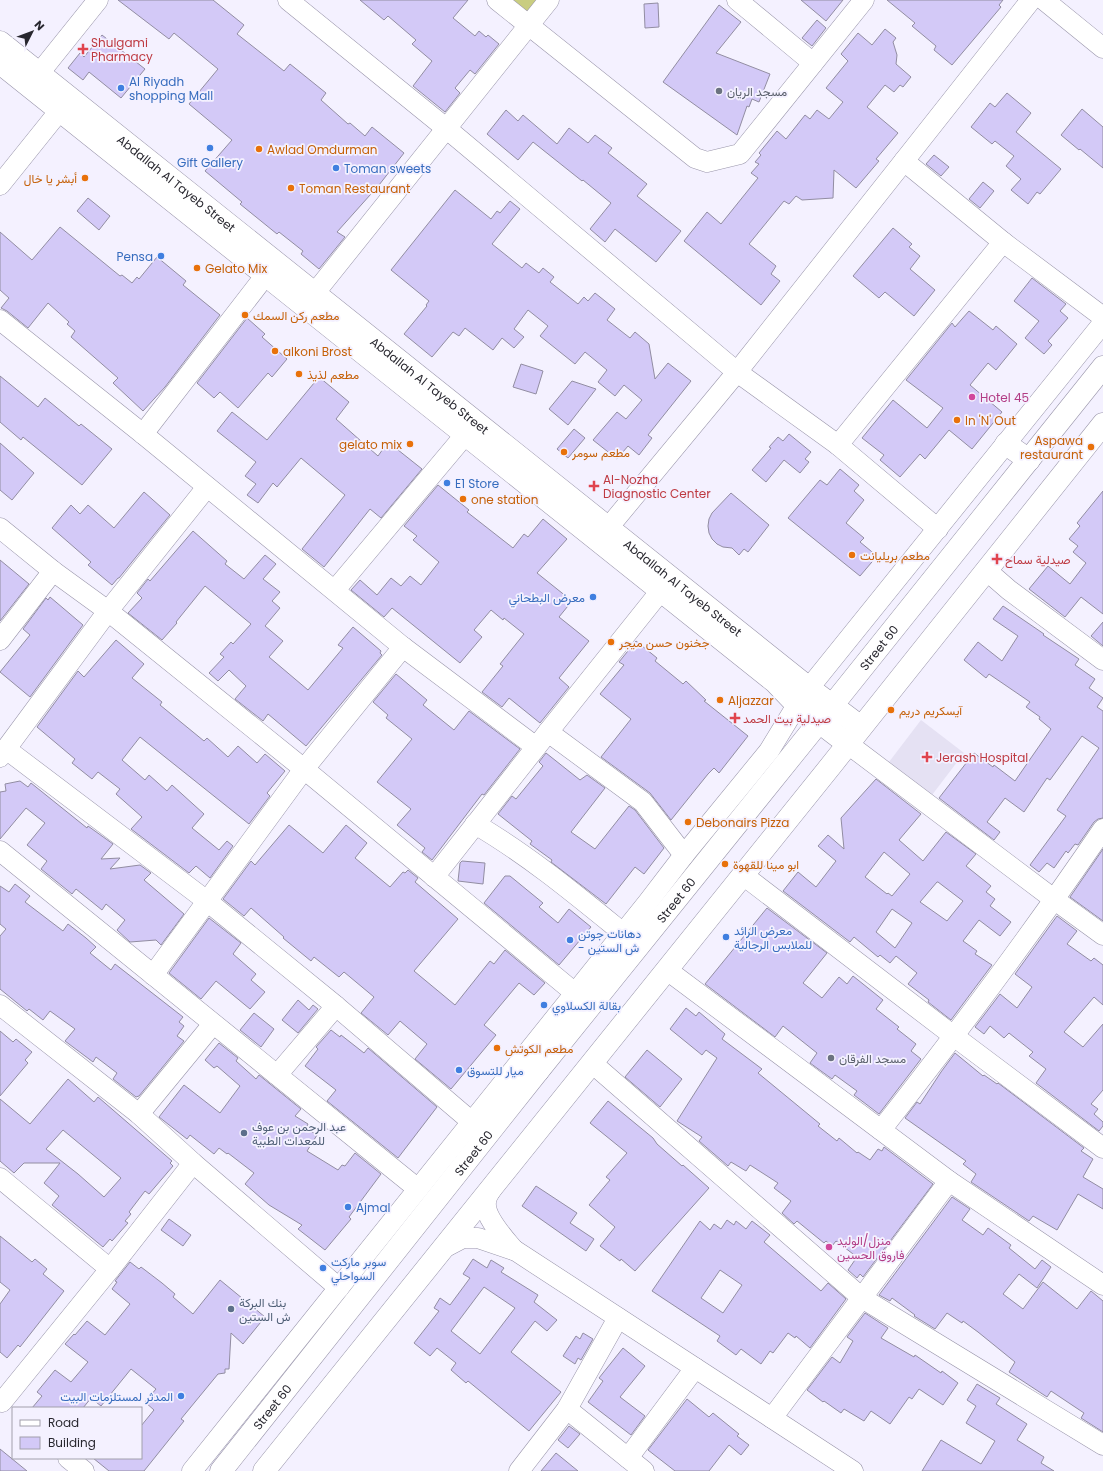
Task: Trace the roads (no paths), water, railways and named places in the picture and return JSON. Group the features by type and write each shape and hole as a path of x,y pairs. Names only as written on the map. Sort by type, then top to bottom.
{"main road":[{"name":"Abdallah Al Tayeb Street","path":"0,42 34,80 270,269 465,435 602,534"},
{"name":"Abdallah Al Tayeb Street","path":"0,63 34,80"},
{"name":"Abdallah Al Tayeb Street","path":"270,269 314,294 602,534 666,584 775,682 803,697 855,736"},
{"name":"Street 60","path":"221,1471 530,1065 826,714 1103,368"},
{"path":"264,1471 855,736 1103,424"},
{"path":"1006,444 1029,460"}],"street":[{"path":"34,80 98,0"},
{"path":"288,0 447,129 738,372 838,445 938,529"},
{"path":"497,0 695,158 706,162 740,154 864,0"},
{"path":"314,294 549,0"},
{"path":"737,0 813,63"},
{"path":"602,534 738,372 1031,0"},
{"path":"1044,0 1103,48"},
{"path":"0,185 64,105"},
{"path":"904,161 1002,242 1103,317"},
{"path":"838,445 1002,242"},
{"path":"143,434 270,269"},
{"path":"0,320 143,434 403,647 542,739 643,802 684,855"},
{"path":"192,1471 472,1122 530,1065 575,993 684,855 769,751 803,697 1103,323"},
{"path":"335,590 465,435"},
{"path":"207,487 108,611 3,753 207,901 336,1006 472,1122"},
{"path":"0,528 53,571 108,611 304,769 575,993"},
{"path":"986,570 1009,590 1103,660"},
{"path":"0,640 53,571"},
{"path":"434,877 666,584"},
{"path":"153,975 304,769 403,647"},
{"path":"855,736 1055,900 1103,935"},
{"path":"475,824 496,836 556,878 623,933"},
{"path":"881,1130 955,1037 1055,900 1103,829"},
{"path":"0,851 212,1024 418,1189"},
{"path":"743,875 1103,1148"},
{"path":"667,970 949,1180 1103,1285"},
{"path":"0,1006 139,1114 193,1164 339,1288"},
{"path":"277,1075 336,1006"},
{"path":"139,1114 212,1024"},
{"path":"592,1063 862,1298 1103,1446"},
{"path":"5,1404 193,1164"},
{"path":"0,1178 110,1269"},
{"path":"772,1418 949,1180"},
{"path":"492,1188 486,1202 488,1214 499,1231 516,1251"},
{"path":"442,1249 463,1238 478,1238 516,1251 853,1471"},
{"path":"519,1471 567,1409 618,1318"},
{"path":"628,1458 695,1368"},
{"path":"567,1409 644,1471"},
{"path":"69,1459 84,1471"}],"place":[{"name":"Shulgami Pharmacy","path":"83,49"},
{"name":"Al Riyadh shopping Mall","path":"121,88"},
{"name":"مسجد الريان","path":"719,91"},
{"name":"Gift Gallery","path":"210,148"},
{"name":"Awlad Omdurman","path":"259,149"},
{"name":"Toman sweets","path":"336,168"},
{"name":"أبشر يا خال","path":"85,178"},
{"name":"Toman Restaurant","path":"291,188"},
{"name":"Pensa","path":"161,256"},
{"name":"Gelato Mix","path":"197,268"},
{"name":"مطعم ركن السمك","path":"245,315"},
{"name":"alkoni Brost","path":"275,351"},
{"name":"مطعم لذيذ","path":"299,374"},
{"name":"Hotel 45","path":"972,397"},
{"name":"In 'N' Out","path":"957,420"},
{"name":"gelato mix","path":"410,444"},
{"name":"Aspawa restaurant","path":"1091,447"},
{"name":"مطعم سومر","path":"564,452"},
{"name":"E1 Store","path":"447,483"},
{"name":"Al-Nozha Diagnostic Center","path":"594,486"},
{"name":"one station","path":"463,499"},
{"name":"مطعم بريليانت","path":"852,555"},
{"name":"صيدلية سماح","path":"997,559"},
{"name":"معرض البطحاني","path":"593,597"},
{"name":"جخنون حسن ميجر","path":"611,642"},
{"name":"Aljazzar","path":"720,700"},
{"name":"آيسكريم دريم","path":"891,710"},
{"name":"صيدلية بيت الحمد","path":"735,718"},
{"name":"Jerash Hospital","path":"927,757"},
{"name":"Debonairs Pizza","path":"688,822"},
{"name":"ابو مينا للقهوة","path":"725,864"},
{"name":"معرض الرائد للملابس الرجالية","path":"726,937"},
{"name":"دهانات جوتن - ش الستين","path":"570,940"},
{"name":"بقالة الكسلاوي","path":"544,1005"},
{"name":"مطعم الكوتش","path":"497,1048"},
{"name":"مسجد الفرقان","path":"831,1058"},
{"name":"ميار للتسوق","path":"459,1070"},
{"name":"عبد الرحمن بن عوف للمعدات الطبية","path":"244,1133"},
{"name":"Ajmal","path":"348,1207"},
{"name":"منزل/الوليد فاروق الحسين","path":"829,1247"},
{"name":"سوبر ماركت السواحلي","path":"323,1268"},
{"name":"بنك البركة ش الستين","path":"231,1309"},
{"name":"المدثر لمستلزمات البيت","path":"181,1396"}]}
